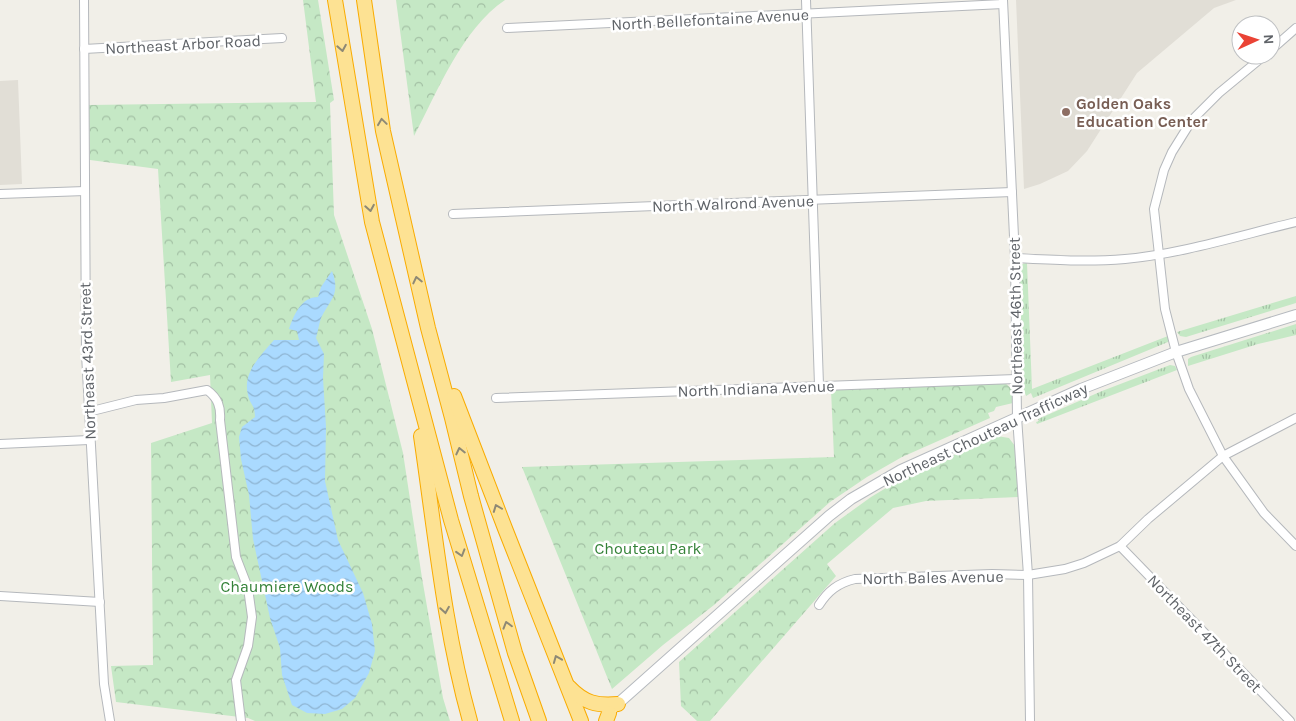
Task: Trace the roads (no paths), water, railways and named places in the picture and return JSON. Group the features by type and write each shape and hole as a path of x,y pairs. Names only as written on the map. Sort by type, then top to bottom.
{"highway":[{"path":"335,0 372,222 451,520 512,721"},
{"path":"364,0 383,131 428,328 470,496 515,652 539,721"},
{"path":"428,328 581,721"},
{"path":"412,371 451,648 470,721"},
{"path":"566,685 577,696 591,703 602,705 608,715"}],"main road":[{"name":"Northeast Chouteau Trafficway","path":"608,715 829,516 851,499 901,470 1090,385 1176,352 1296,315"}],"street":[{"name":"Northeast 43rd Street","path":"84,0 89,440 104,684 110,721"},
{"path":"806,0 819,385"},
{"name":"North Bellefontaine Avenue","path":"507,28 806,14 1003,2"},
{"name":"Northeast 46th Street","path":"1003,2 1015,258 1017,417 1028,575 1030,721"},
{"path":"1281,41 1296,28"},
{"name":"Northeast Arbor Road","path":"84,49 282,38"},
{"path":"1253,65 1205,106 1186,128 1164,170 1154,209 1165,309 1176,352 1189,389 1223,456 1264,513 1296,546"},
{"path":"0,194 85,191"},
{"name":"North Walrond Avenue","path":"453,214 1012,192"},
{"path":"1015,258 1090,261 1159,254 1296,222"},
{"name":"North Indiana Avenue","path":"496,398 1016,379"},
{"path":"88,412 136,400 164,398 208,390 217,400 221,413 220,420 236,557 248,588 251,602 251,632 236,680 241,721"},
{"name":"North Bales Avenue","path":"819,605 836,586 854,579 992,574 1028,575 1066,570 1084,564 1120,546 1148,519 1223,456 1296,418"},
{"path":"0,444 89,440"},
{"name":"Northeast 47th Street","path":"1120,546 1290,721"},
{"path":"0,596 100,602"}],"water":[{"path":"332,271 335,291 321,318 316,338 324,354 325,481 338,540 363,593 372,624 375,651 369,673 355,698 342,709 325,714 307,713 292,705 282,675 280,648 270,618 253,539 249,495 241,459 239,437 242,427 255,417 247,387 250,372 274,340 299,340 297,331 289,329 293,318 303,303 318,297 321,287"}],"place":[{"name":"Golden Oaks Education Center","path":"1066,112"}],"park label":[{"name":"Chouteau Park","path":"648,548"},
{"name":"Chaumiere Woods","path":"287,586"}]}
